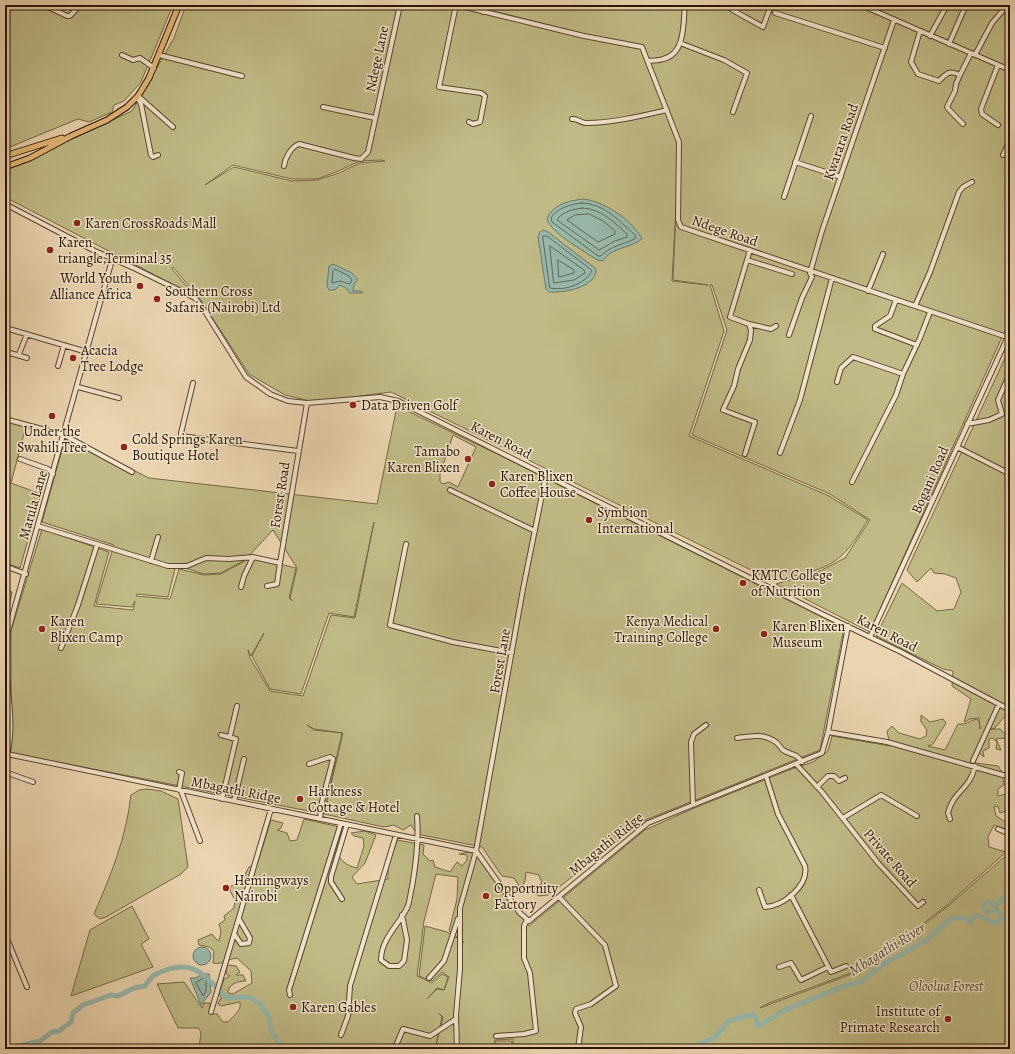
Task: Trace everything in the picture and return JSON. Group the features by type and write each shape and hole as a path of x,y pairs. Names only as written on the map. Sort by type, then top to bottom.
{"main road":[{"path":"5,167 30,158 71,136 118,114 137,97 154,68 179,5"},
{"path":"5,156 16,151 71,136"},
{"path":"16,151 20,155 19,161"}],"street":[{"path":"5,10 9,5"},
{"path":"44,5 67,16 73,13 80,5"},
{"name":"Ndege Lane","path":"284,166 286,158 294,146 299,144 354,158 363,158 368,152 400,5"},
{"path":"456,5 439,87 481,93 485,96 480,122 473,124 468,122"},
{"name":"Ndege Road","path":"456,5 584,36 640,46 648,61 680,147 679,226 1007,337"},
{"path":"483,12 484,5"},
{"path":"648,61 664,60 678,49 685,5"},
{"path":"726,5 736,12 764,26 771,5"},
{"path":"736,12 739,5"},
{"path":"861,5 868,6 894,20 1010,70"},
{"path":"930,36 947,5"},
{"path":"949,44 966,5"},
{"path":"963,124 958,117 948,111 947,107 955,91 960,75 992,23 1005,8"},
{"path":"775,13 885,48"},
{"name":"Kwarara Road","path":"789,335 802,298 812,277 811,271 822,231 894,20"},
{"path":"920,31 911,62 914,71 937,81 946,72 951,71 960,75"},
{"path":"680,43 724,60 747,73 734,112"},
{"path":"159,54 242,76"},
{"path":"122,56 133,60 140,58 154,68"},
{"path":"998,65 981,109 982,114 998,125"},
{"path":"137,97 173,127"},
{"path":"137,97 141,104 151,155 153,157 158,155"},
{"path":"323,107 375,118"},
{"path":"572,119 577,118 586,123 638,117 667,110"},
{"path":"784,197 811,116"},
{"path":"1003,155 1010,140"},
{"path":"795,162 841,177"},
{"path":"915,306 930,272 959,192 963,187 972,182"},
{"name":"Karen Road","path":"5,204 112,260 136,269 195,298 204,310 234,360 250,381 265,391 282,399 307,403 372,397 394,399 1009,708"},
{"path":"750,250 730,317 749,324 771,329 776,326"},
{"path":"868,291 883,254"},
{"name":"Marula Lane","path":"5,760 7,754 9,715 7,638 78,387 112,260"},
{"path":"747,260 792,274"},
{"path":"780,453 800,400 832,278"},
{"path":"896,300 890,316 875,326 875,329 917,345"},
{"path":"852,482 896,395 903,374 917,345 930,312"},
{"path":"745,454 755,422 723,410 734,386 738,369 748,346 751,330 749,324"},
{"path":"6,329 87,352"},
{"name":"Bogani Road","path":"870,637 1010,332"},
{"path":"19,354 28,334"},
{"path":"58,366 64,345"},
{"path":"12,353 19,354 27,358"},
{"path":"837,382 841,368 853,357 903,374"},
{"path":"968,424 990,420 1002,414 998,400 1010,373"},
{"path":"193,383 181,436 298,451"},
{"path":"78,387 119,398"},
{"name":"Forest Road","path":"267,586 277,584 307,403"},
{"path":"5,419 64,435 132,472"},
{"path":"957,447 1010,474"},
{"path":"20,459 48,469 53,474"},
{"name":"Forest Lane","path":"459,917 463,896 476,851 546,475"},
{"path":"450,490 535,531"},
{"path":"38,526 151,561 181,567 193,564 206,558 229,559 253,557 280,564"},
{"path":"151,561 158,537"},
{"path":"61,648 78,605 97,544"},
{"path":"406,544 389,624 453,642 512,653"},
{"path":"241,587 244,576 253,557"},
{"path":"5,566 26,574"},
{"name":"Mbagathi Ridge","path":"528,920 531,920 560,897 648,823 822,753 828,732 848,626"},
{"path":"973,761 999,704"},
{"path":"230,736 238,706"},
{"path":"693,805 691,742 694,734 706,725"},
{"path":"828,732 887,742 1010,777"},
{"path":"221,735 230,736 236,739 222,799"},
{"path":"737,738 757,736 769,739 778,744 784,750 797,756 802,762"},
{"name":"Mbagathi Ridge","path":"7,754 476,851"},
{"path":"309,764 330,757 333,759 322,802 320,819"},
{"path":"234,801 244,759"},
{"name":"Private Road","path":"796,764 843,818 878,863 918,906 923,902"},
{"path":"950,819 948,813 952,800 971,780 975,766"},
{"path":"5,772 33,782"},
{"path":"179,772 182,773 183,776 180,790 200,841"},
{"path":"759,890 765,907 777,903 791,895 804,881 806,872 778,814 766,776"},
{"path":"817,787 828,776 834,776 840,781 845,778"},
{"name":"Private Road","path":"843,818 881,795 917,816"},
{"path":"211,1012 271,809"},
{"path":"402,915 407,940 404,961 399,966 389,966 381,960 385,941 409,902 419,840 417,816"},
{"path":"290,995 290,988 341,823"},
{"path":"342,899 331,882 330,877 347,824"},
{"path":"998,829 1010,834"},
{"path":"341,1035 348,1016 350,986 396,835"},
{"path":"476,851 528,920 524,926 524,958 530,973 536,1031 524,1034 496,1036"},
{"path":"791,895 832,972 846,966"},
{"path":"560,897 605,945 616,986 594,1002 576,1009 575,1011 580,1027 578,1049"},
{"path":"430,978 444,961 459,917"},
{"path":"457,1049 456,1019 460,969 459,917"},
{"path":"235,935 241,944 249,943 250,938 239,919"},
{"path":"5,934 26,987"},
{"path":"779,967 792,963 801,980 828,966"},
{"path":"396,1048 403,1029 430,1036 456,1019"}],"green space":[{"path":"5,5 173,5 141,82 124,101 114,105 112,112 89,122 78,119 5,149"},
{"path":"186,5 1010,5 1010,319 870,632 776,584 820,571 845,558 870,520 830,494 692,435 727,330 712,285 710,285 724,331 689,436 829,496 868,520 846,551 835,561 818,569 773,581 391,392 314,402 285,395 249,374 200,299 173,267 172,269 195,296 5,197 5,170 132,111 174,38","holes":["360,161 385,161 360,163 339,173 317,180 292,181 234,167 205,185 233,165 292,179 317,179","677,188 673,280 708,285 672,281"]},
{"name":"Oloolua Forest","path":"1010,347 1010,718 1006,715 994,729 1000,729 1006,735 1005,738 996,739 1001,750 996,749 997,742 992,738 989,739 989,748 983,751 984,757 979,753 973,755 972,760 975,763 998,766 1002,772 1004,785 998,789 998,796 1010,793 1010,804 1006,811 1000,813 998,806 994,807 996,816 1010,825 1010,829 1008,830 994,825 988,837 989,847 1006,852 947,905 867,967 769,1003 760,1008 868,968 948,906 1010,852 1010,1049 513,1049 513,1039 495,1040 493,1049 435,1049 329,1049 333,1046 327,1049 199,1049 201,1032 198,1028 178,1028 157,984 184,982 202,1008 204,1003 210,1003 210,1014 217,1014 223,1022 228,1022 237,1013 240,1008 240,1002 221,1006 218,1004 220,999 222,999 219,994 224,979 230,976 226,974 227,965 236,966 240,972 236,975 243,975 246,981 232,985 228,990 228,993 233,994 252,983 251,971 237,958 219,963 213,963 214,951 209,947 199,945 198,940 212,934 219,941 221,932 219,924 225,920 224,916 234,908 235,900 230,891 231,886 241,882 249,867 258,862 271,820 283,823 281,828 277,830 287,833 290,841 297,840 304,819 344,828 336,851 344,862 357,868 364,846 363,838 354,836 351,833 365,831 376,835 365,863 352,877 357,884 388,879 388,866 397,840 424,845 423,854 430,861 433,860 435,867 450,872 457,862 462,866 467,860 467,855 459,854 470,852 481,860 529,926 645,830 692,809 789,770 813,762 828,751 832,736 890,746 887,731 892,726 899,733 920,739 926,736 927,730 921,722 921,715 930,722 943,719 946,723 933,744 928,746 945,750 958,724 964,724 976,719 979,721 980,729 979,718 970,719 964,722 971,699 952,686 953,671 943,669 876,636 902,583 937,611 954,609 961,592 956,578 945,574 934,573 931,568 917,582 907,570","holes":["436,874 458,877 457,899 449,931 464,942 447,932 425,926 419,976 432,981 442,972 449,977 444,990 448,977 442,974 432,983 417,976 424,921","439,1013 443,1017 435,1049 442,1017"]},
{"path":"397,406 493,452 844,628 820,750 643,821 548,895 539,896 530,891 542,883 539,875 526,872 525,881 521,889 514,878 502,876 482,847 417,834 411,825 403,830 394,825 384,827 11,753 11,631 42,529 109,552 94,606 133,610 135,601 132,607 96,604 114,545 42,522 66,436 149,478 377,504","holes":["453,435 476,447 458,487 449,482 443,484 440,482 440,474","374,522 355,618 331,615 303,696 270,691 250,658 248,650 251,656 264,633 252,656 270,689 301,694 329,613 354,617","273,530 297,568 290,598 293,601 289,598 296,568 250,558 221,574 204,575 179,569 170,599 136,596 137,594 168,597 176,565 204,574 221,573 245,560","307,725 314,729 343,733 324,814 342,733 314,730"]},
{"path":"5,420 26,426 11,483 41,494 20,568 5,563"},
{"path":"5,588 12,592 7,615 5,609"},
{"path":"147,789 161,791 178,799 188,867 181,874 100,919 94,914 122,841 131,795 139,790"},
{"path":"132,906 149,939 141,944 153,967 71,996 90,930"},
{"path":"495,1041 512,1041 512,1049 494,1049"}],"water":[{"path":"582,199 599,203 616,212 632,225 642,239 632,245 616,250 607,256 603,261 597,260 576,247 561,236 550,225 547,219 549,214 561,204"},
{"path":"543,230 548,232 596,269 595,275 591,281 578,288 562,292 549,292 546,289 538,237 540,232"},
{"path":"333,264 352,273 358,280 354,284 353,291 361,291 363,293 350,293 346,288 340,285 335,290 329,290 327,286 329,266"},
{"path":"202,947 208,950 211,956 208,962 202,965 196,962 193,956 196,950"},
{"path":"203,974 209,974 211,992 201,1005 190,978 195,978"}],"waterway":[{"name":"Mbagathi River","path":"687,1049 714,1038 729,1021 752,1014 756,1018 757,1025 761,1025 783,1011 842,987 861,982 882,965 927,940 951,918 965,918 970,922 976,915 996,923 1002,919 997,909 988,913 984,908 984,904 988,902 994,905 1000,902 1010,891"},
{"name":"Mbagathi River","path":"6,1049 40,1041 52,1032 59,1031 71,1022 73,1013 83,1005 111,995 118,996 134,988 145,986 150,979 160,972 179,967 187,967 202,974 227,998 250,997 260,1004 269,1017 272,1034 285,1049"}],"place":[{"name":"Karen CrossRoads Mall","path":"77,223"},
{"name":"Karen triangle,Terminal 35","path":"50,250"},
{"name":"World Youth Alliance Africa","path":"140,286"},
{"name":"Southern Cross Safaris (Nairobi) Ltd","path":"157,299"},
{"name":"Acacia Tree Lodge","path":"73,358"},
{"name":"Data Driven Golf","path":"353,405"},
{"name":"Under the Swahili Tree","path":"52,416"},
{"name":"Cold Springs Karen Boutique Hotel","path":"124,447"},
{"name":"Tamabo Karen Blixen","path":"468,459"},
{"name":"Karen Blixen Coffee House","path":"492,484"},
{"name":"Symbion International","path":"589,520"},
{"name":"KMTC College of Nutrition","path":"743,583"},
{"name":"Karen Blixen Camp","path":"42,629"},
{"name":"Kenya Medical Training College","path":"716,629"},
{"name":"Karen Blixen Museum","path":"764,634"},
{"name":"Harkness Cottage & Hotel","path":"300,799"},
{"name":"Hemingways Nairobi","path":"226,888"},
{"name":"Opportnity Factory","path":"486,896"},
{"name":"Karen Gables","path":"293,1007"},
{"name":"Institute of Primate Research","path":"948,1019"}]}
